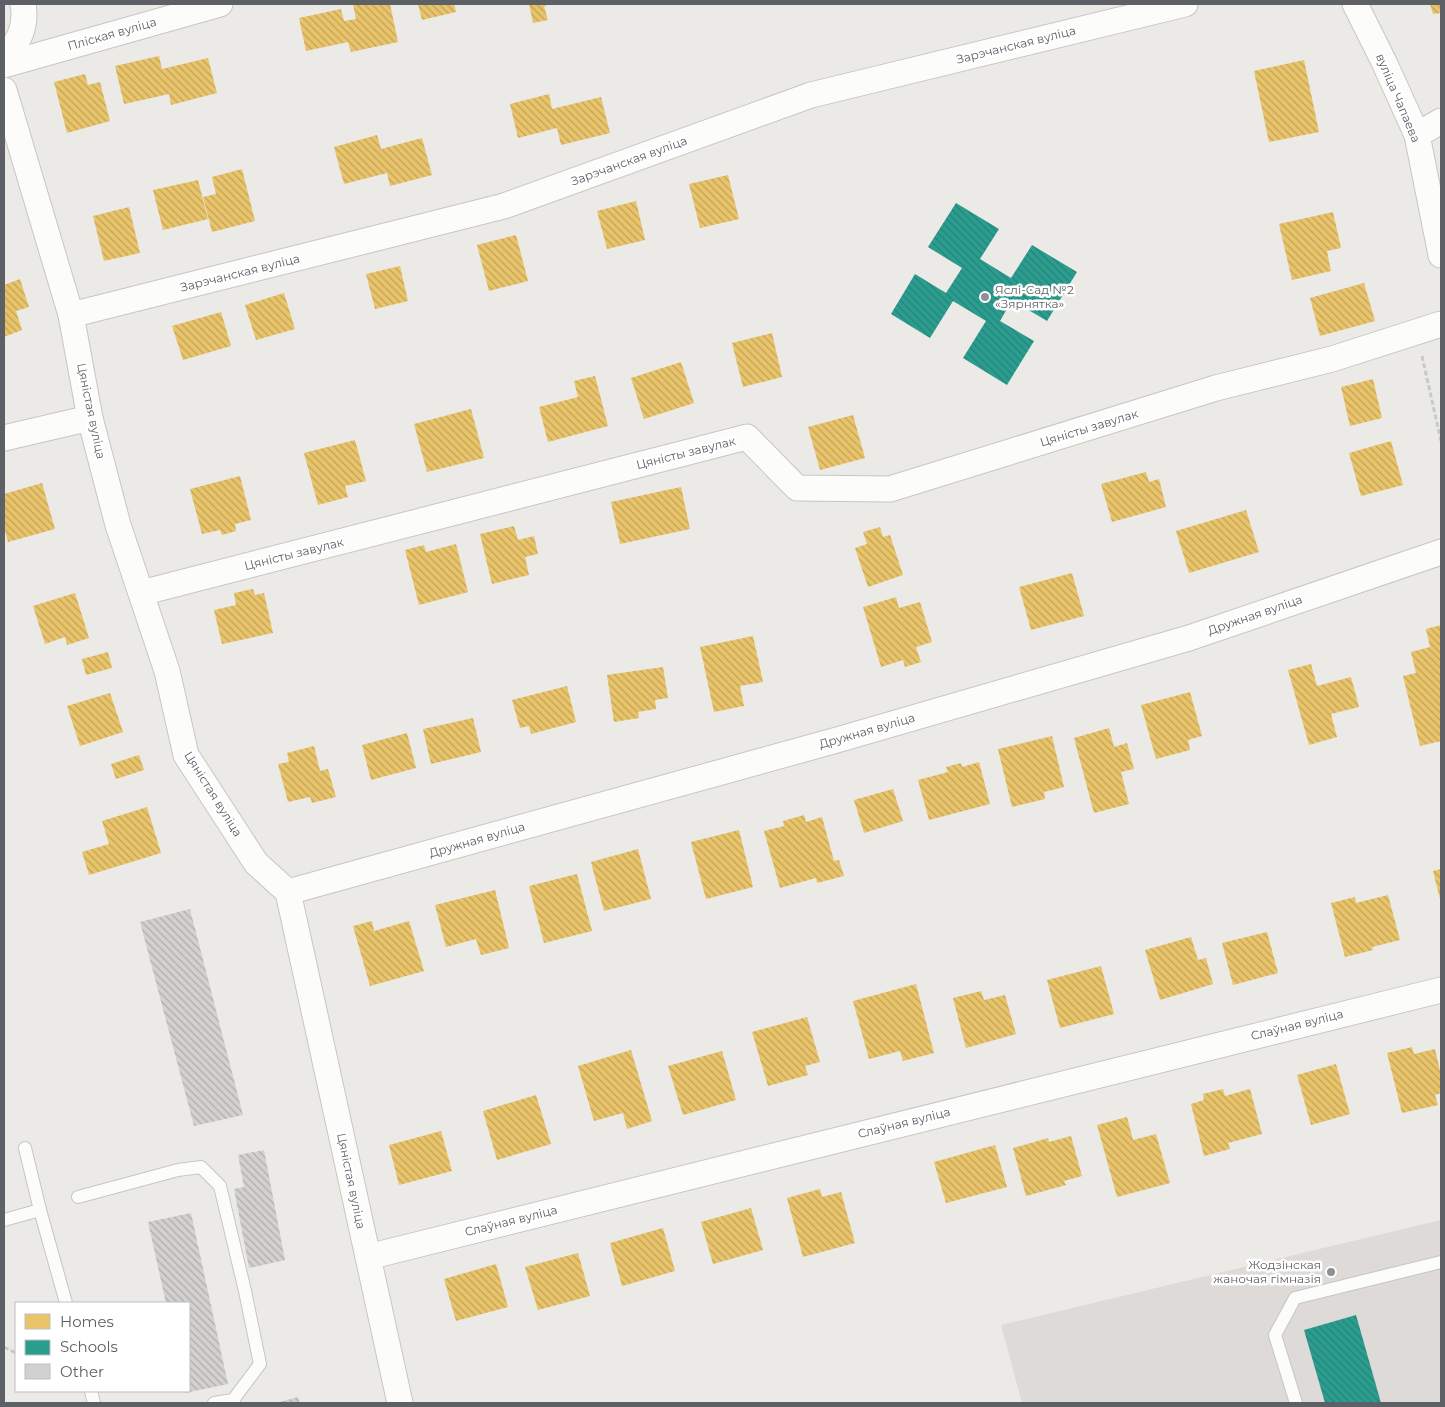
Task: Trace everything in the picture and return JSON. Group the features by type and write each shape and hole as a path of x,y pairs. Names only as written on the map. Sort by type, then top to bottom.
{"street":[{"path":"4,59 16,45 25,18 23,4"},
{"name":"Пліская вуліца","path":"4,65 220,4"},
{"name":"Зарэчанская вуліца","path":"72,315 504,206 811,95 1185,4"},
{"name":"вуліца Чапаева","path":"1355,4 1417,135 1441,255"},
{"name":"Цяністая вуліца","path":"4,90 72,315 90,418 118,525 168,671 186,754 256,862 288,892 400,1403"},
{"path":"1417,135 1441,121"},
{"name":"Цяністы завулак","path":"141,593 747,437 797,488 890,490 1216,388 1332,359 1441,324"},
{"path":"4,438 90,418"},
{"name":"Дружная вуліца","path":"288,892 837,740 1189,638 1441,552"},
{"name":"Слаўная вуліца","path":"368,1257 1441,990"}],"lane":[{"path":"25,1148 66,1302"},
{"path":"78,1196 178,1170 201,1168 220,1186 260,1364 234,1402 214,1403"},
{"path":"4,1220 40,1210"},
{"path":"1296,1403 1275,1336 1295,1298 1441,1262"}],"path":[{"path":"1416,332 1441,441"}],"shaded area":[{"name":"Жодзінская жаночая гімназія","path":"1441,1220 1441,1403 1022,1403 1001,1325"}],"building: Homes":[{"path":"353,4 390,4 398,42 351,52 348,42 306,51 299,18 341,9 344,21 356,19"},
{"path":"418,4 454,4 456,12 422,20"},
{"path":"529,4 551,4 544,6 548,20 533,23"},
{"path":"1430,4 1441,4 1441,13 1433,14"},
{"path":"159,56 162,69 208,58 217,93 171,105 169,94 124,104 115,66"},
{"path":"1304,60 1319,132 1269,142 1254,71"},
{"path":"85,74 88,85 100,82 110,121 67,133 54,82"},
{"path":"549,94 552,109 601,97 610,133 561,145 557,128 518,138 510,104"},
{"path":"377,135 381,149 422,138 432,175 390,186 387,173 344,184 334,147"},
{"path":"242,169 255,221 212,232 203,197 216,194 212,177"},
{"path":"728,175 739,219 700,228 689,184"},
{"path":"198,180 208,219 163,230 153,190"},
{"path":"636,201 645,240 607,249 597,211"},
{"path":"129,207 140,253 104,261 93,216"},
{"path":"1333,212 1341,248 1327,251 1331,271 1292,280 1279,224"},
{"path":"516,235 528,281 489,291 477,245"},
{"path":"400,266 408,301 375,309 366,274"},
{"path":"20,279 29,307 16,311 22,330 4,337 4,285"},
{"path":"1364,283 1375,321 1320,336 1310,298"},
{"path":"284,293 295,329 256,340 245,305"},
{"path":"221,312 231,346 183,360 172,326"},
{"path":"772,333 782,377 743,387 732,343"},
{"path":"681,362 694,403 644,419 631,378"},
{"path":"595,376 608,426 548,442 539,407 578,397 574,381"},
{"path":"1373,379 1382,418 1350,426 1341,387"},
{"path":"471,409 484,458 427,472 414,424"},
{"path":"853,415 865,458 820,470 808,427"},
{"path":"355,440 366,481 345,486 348,497 318,505 304,453"},
{"path":"1391,441 1403,485 1361,496 1349,453"},
{"path":"1146,472 1149,482 1159,479 1166,507 1112,522 1101,484"},
{"path":"240,476 251,520 235,524 236,531 222,535 220,530 202,534 190,489"},
{"path":"42,483 55,529 8,542 4,526 4,494"},
{"path":"681,487 690,529 620,544 611,502"},
{"path":"1246,510 1259,552 1189,573 1176,531"},
{"path":"514,526 518,540 534,536 538,554 525,557 529,575 492,584 480,534"},
{"path":"880,527 883,537 890,535 903,575 868,587 855,548 867,544 863,532"},
{"path":"456,544 468,592 419,605 405,550 424,545 426,552"},
{"path":"1072,573 1084,616 1031,630 1019,587"},
{"path":"253,589 255,595 264,593 273,633 222,644 214,610 236,605 234,593"},
{"path":"75,593 89,638 67,645 65,637 45,644 33,606"},
{"path":"896,597 899,608 920,602 932,642 916,647 921,662 905,667 903,660 881,667 863,607"},
{"path":"1441,625 1441,741 1420,746 1403,676 1416,673 1411,652 1430,647 1426,629"},
{"path":"753,636 763,682 740,686 744,706 714,712 700,647"},
{"path":"108,652 112,668 86,675 82,659"},
{"path":"1311,664 1317,686 1351,677 1359,707 1331,714 1337,737 1309,745 1288,670"},
{"path":"663,667 668,698 655,700 656,709 638,712 639,718 614,722 607,675"},
{"path":"567,686 576,722 531,734 529,726 520,728 512,700"},
{"path":"1190,692 1202,736 1188,740 1190,750 1156,759 1141,705"},
{"path":"110,693 123,732 80,746 67,706"},
{"path":"473,718 481,752 431,764 423,729"},
{"path":"1109,728 1114,747 1127,743 1134,769 1121,772 1129,804 1094,813 1074,738"},
{"path":"407,733 416,768 371,780 362,745"},
{"path":"1052,736 1064,787 1044,792 1045,799 1012,807 998,749"},
{"path":"314,746 320,771 328,769 336,797 312,803 310,797 288,802 278,764 289,762 287,753"},
{"path":"139,755 144,770 116,779 111,764"},
{"path":"979,762 990,804 929,820 918,780 948,772 946,767 961,763 962,767"},
{"path":"893,789 903,821 864,833 854,800"},
{"path":"147,807 161,853 89,875 82,852 109,844 102,821"},
{"path":"804,815 806,822 822,817 834,861 839,860 844,876 817,883 816,878 780,888 764,831 784,826 783,821"},
{"path":"739,830 753,887 706,899 691,842"},
{"path":"638,849 651,899 604,911 591,862"},
{"path":"1441,869 1441,903 1433,871"},
{"path":"577,874 592,931 544,943 529,886"},
{"path":"495,890 509,948 481,955 476,939 446,947 435,905"},
{"path":"1388,895 1400,940 1372,947 1373,950 1345,957 1331,903 1355,897 1356,903"},
{"path":"372,921 374,931 409,921 424,971 370,986 353,926"},
{"path":"1267,932 1278,973 1233,985 1222,943"},
{"path":"1191,937 1198,960 1206,958 1213,984 1160,1000 1145,950"},
{"path":"1101,966 1114,1014 1060,1028 1047,980"},
{"path":"916,984 934,1053 903,1061 900,1051 869,1059 853,1001"},
{"path":"981,991 984,1000 1005,995 1016,1034 966,1048 953,998"},
{"path":"807,1017 820,1062 805,1066 808,1075 768,1086 752,1032"},
{"path":"1412,1047 1414,1054 1435,1049 1441,1075 1441,1093 1435,1095 1438,1105 1402,1113 1387,1053"},
{"path":"631,1050 652,1121 627,1129 623,1113 594,1121 578,1066"},
{"path":"722,1051 736,1100 683,1115 668,1066"},
{"path":"1336,1064 1350,1114 1311,1125 1297,1075"},
{"path":"1223,1089 1225,1096 1250,1089 1262,1134 1228,1143 1230,1149 1204,1156 1191,1104 1204,1100 1203,1094"},
{"path":"536,1095 551,1144 497,1160 483,1111"},
{"path":"1127,1117 1133,1140 1156,1134 1170,1183 1117,1197 1097,1125"},
{"path":"441,1131 452,1171 399,1185 389,1145"},
{"path":"1071,1136 1082,1176 1064,1181 1066,1185 1026,1196 1013,1148 1048,1138 1049,1142"},
{"path":"995,1145 1007,1187 946,1203 934,1162"},
{"path":"820,1189 822,1197 841,1192 855,1243 803,1257 787,1198"},
{"path":"751,1208 763,1250 713,1264 701,1222"},
{"path":"663,1228 675,1271 622,1286 610,1243"},
{"path":"578,1253 590,1296 538,1310 525,1267"},
{"path":"496,1264 508,1307 456,1321 444,1279"}],"building: Schools":[{"path":"956,203 999,229 980,259 1011,278 1032,245 1077,272 1047,321 1012,300 1000,321 1034,341 1007,385 963,358 986,321 953,301 930,338 891,314 915,274 946,293 962,268 928,247"},
{"path":"1356,1315 1381,1403 1325,1403 1304,1330"}],"building: Other":[{"path":"190,909 243,1115 194,1126 140,922"},
{"path":"264,1150 285,1260 249,1268 234,1189 244,1187 238,1155"},
{"path":"191,1213 228,1384 190,1392 190,1302 166,1302 148,1222"},
{"path":"298,1397 300,1403 276,1403"}],"place":[{"name":"Яслі-Сад №2 «Зярнятка»","path":"985,297"},
{"name":"Жодзінская жаночая гімназія","path":"1331,1272"}]}
